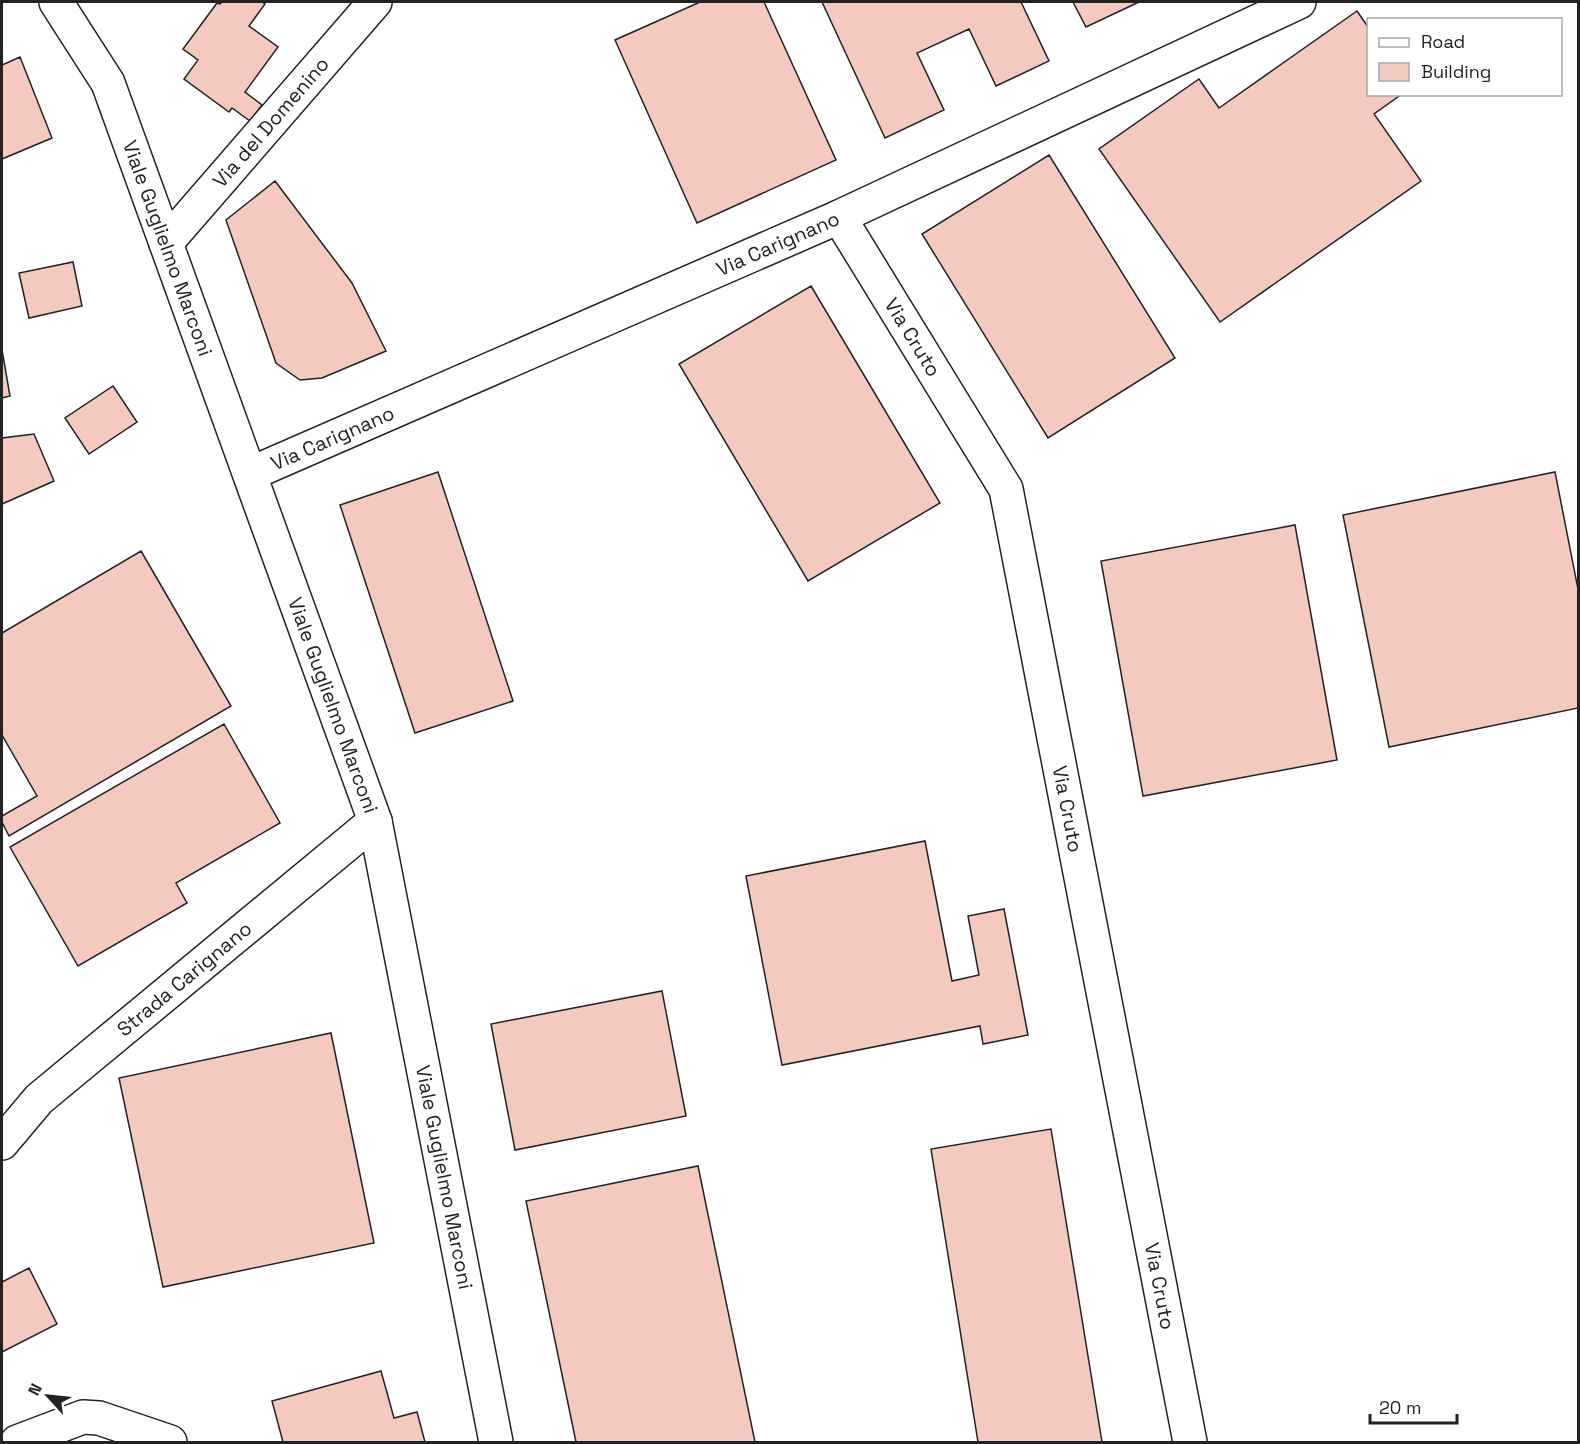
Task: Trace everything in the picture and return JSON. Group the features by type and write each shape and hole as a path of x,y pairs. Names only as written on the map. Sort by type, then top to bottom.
{"street":[{"name":"Viale Guglielmo Marconi","path":"56,2 108,83 375,821 496,1443"},
{"name":"Via del Domenino","path":"166,243 375,2"},
{"name":"Via Carignano","path":"250,474 839,216 1299,2"},
{"name":"Via Cruto","path":"839,216 1006,489 1190,1443"},
{"name":"Strada Carignano","path":"2,1143 39,1099 375,821"},
{"path":"17,1443 82,1417 99,1418 170,1443"}],"building":[{"path":"262,2 265,4 249,26 278,47 245,92 262,105 250,121 232,108 229,112 184,79 198,60 183,49 217,3"},
{"path":"700,2 764,2 836,160 697,223 615,40"},
{"path":"822,2 1021,2 1049,61 996,86 969,29 917,53 944,110 885,138"},
{"path":"1073,2 1139,2 1086,27"},
{"path":"1357,11 1367,26 1367,96 1399,96 1374,114 1421,181 1220,322 1099,149 1199,79 1219,108"},
{"path":"20,57 52,138 2,159 2,65"},
{"path":"1049,155 1175,358 1048,438 922,234"},
{"path":"275,181 352,283 386,351 322,378 300,380 276,363 226,220"},
{"path":"73,262 82,306 29,318 19,273"},
{"path":"811,286 940,503 808,581 679,364"},
{"path":"2,350 10,396 2,398"},
{"path":"113,386 137,422 89,454 65,418"},
{"path":"34,434 54,481 2,504 2,438"},
{"path":"438,472 513,701 415,733 340,505"},
{"path":"1555,472 1578,589 1578,708 1389,747 1343,515"},
{"path":"1295,525 1337,760 1143,796 1101,561"},
{"path":"141,551 231,706 9,836 2,822 2,816 37,796 2,735 2,633"},
{"path":"224,724 280,823 176,883 187,903 78,966 10,847"},
{"path":"925,841 952,981 979,975 968,916 1004,909 1028,1035 983,1044 980,1026 782,1065 746,876"},
{"path":"662,991 686,1116 515,1150 491,1024"},
{"path":"331,1033 374,1243 163,1287 119,1078"},
{"path":"1051,1129 1102,1442 978,1442 931,1149"},
{"path":"698,1166 755,1442 576,1442 526,1201"},
{"path":"29,1268 57,1324 2,1352 2,1282"},
{"path":"381,1371 394,1418 417,1412 425,1442 283,1442 272,1401"}]}
